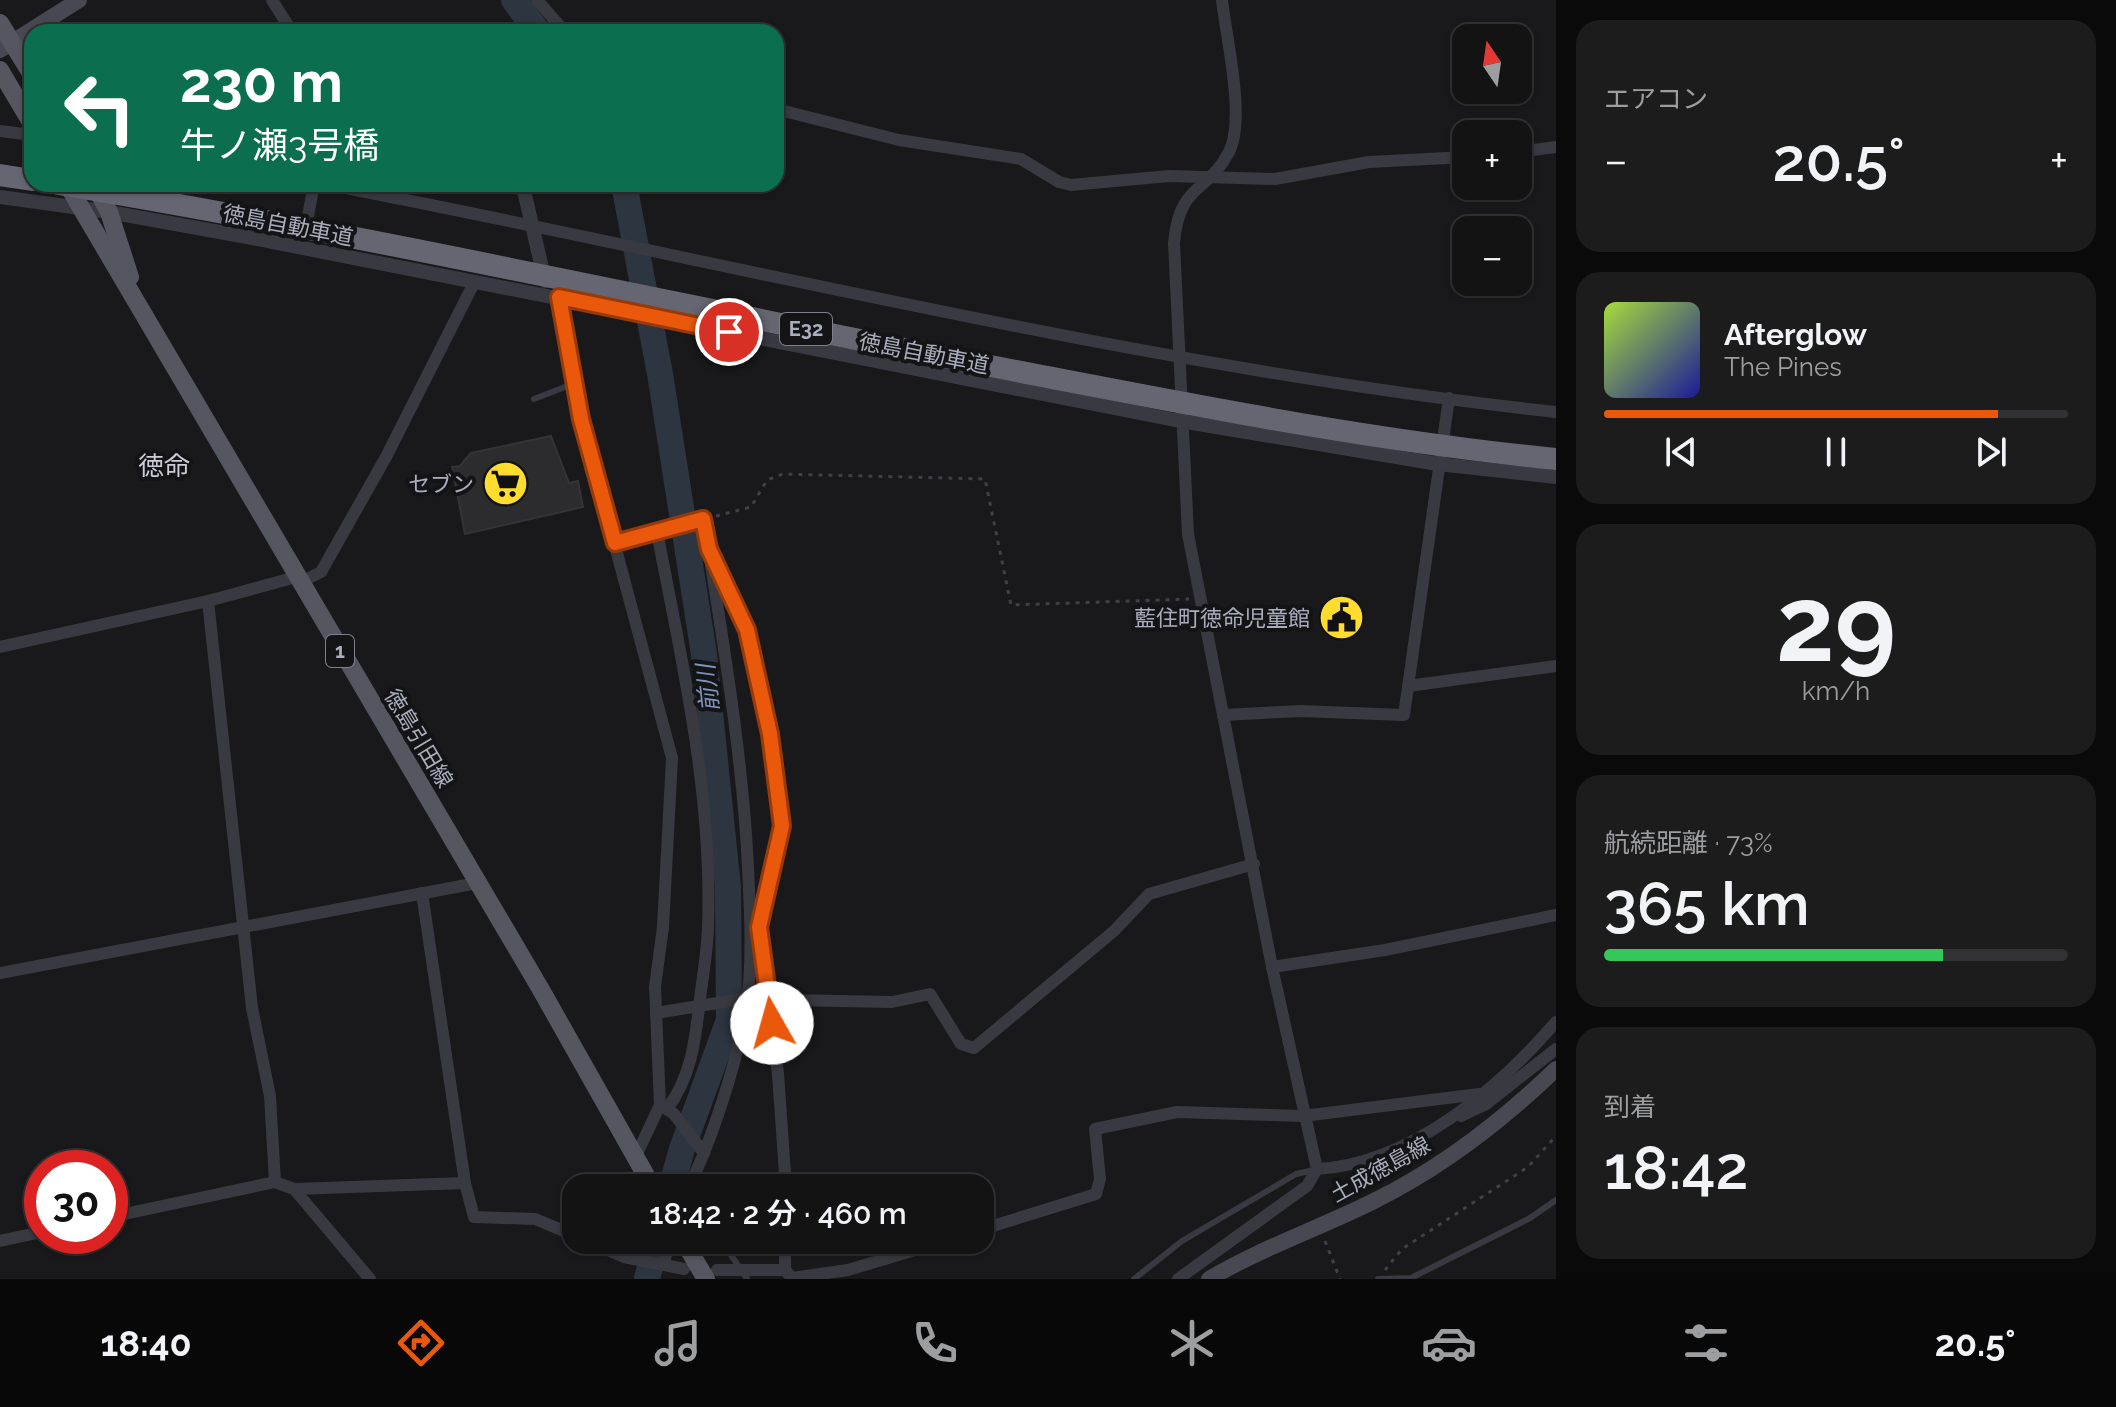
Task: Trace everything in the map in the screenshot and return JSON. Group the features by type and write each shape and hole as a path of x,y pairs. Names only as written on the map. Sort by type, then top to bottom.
{"highway":[{"path":"0,175 24,179"},
{"name":"徳島自動車道","path":"103,192 425,251 1195,405 1315,427 1556,459"}],"main road":[{"path":"41,24 79,0"},
{"path":"0,23 7,46 24,66"},
{"path":"7,46 24,35"},
{"path":"0,70 24,110"},
{"name":"徳島引田線","path":"72,192 644,1174"},
{"name":"徳島引田線","path":"98,192 109,212 141,314"},
{"name":"土成徳島線","path":"1209,1279 1375,1201 1460,1149 1499,1120 1556,1069"},
{"path":"695,1254 712,1274"}],"street":[{"path":"272,0 287,24"},
{"path":"537,0 558,24"},
{"path":"1178,1279 1307,1186 1317,1169 1272,967 1188,534 1177,358 1176,221 1191,192 1207,178 1233,141 1235,117 1222,0"},
{"path":"784,111 899,140 1021,159 1059,182 1071,185 1169,176 1275,179 1369,162 1452,158"},
{"path":"0,131 24,134"},
{"path":"1532,150 1556,147"},
{"path":"302,248 312,192"},
{"path":"367,192 615,241 1002,325 1177,358 1556,412"},
{"path":"525,192 672,758 656,1013 667,1109 702,1150"},
{"path":"0,197 80,207 302,248 1180,421 1438,464 1556,477"},
{"path":"0,647 208,601 321,572 386,457 475,281"},
{"path":"1223,715 1301,711 1404,715 1449,398"},
{"path":"615,543 701,519 709,549 738,738 745,814 750,939 744,999 724,1102 694,1174"},
{"path":"635,1158 679,1093 690,1064 702,1003 708,926 701,784 660,531"},
{"path":"709,549 747,630 770,734 782,826 759,927 769,998 785,1174"},
{"path":"208,601 252,1008 270,1096 275,1182"},
{"path":"1408,686 1556,666"},
{"path":"656,1013 702,1003 744,999 892,1002 930,994 961,1044 974,1048 1114,931 1149,894 1254,864"},
{"path":"0,973 477,883"},
{"path":"422,893 465,1183 474,1217 535,1219 562,1230"},
{"path":"1272,967 1385,950 1556,915"},
{"path":"1453,1119 1556,1022"},
{"path":"1317,1169 1353,1165 1413,1141 1486,1104 1556,1049"},
{"path":"994,1226 1096,1194 1100,1179 1095,1129 1177,1112 1303,1116 1479,1094"},
{"path":"128,1213 275,1182 294,1189 465,1183"},
{"path":"294,1189 370,1279"},
{"path":"0,1241 24,1236"},
{"path":"617,1254 684,1269"},
{"path":"662,1264 665,1254"},
{"path":"785,1254 785,1270 792,1278 848,1270 901,1254"},
{"path":"712,1274 785,1270"}],"lane":[{"path":"534,399 575,383"},
{"path":"1134,1279 1182,1241 1296,1174 1317,1169"},
{"path":"1378,1279 1411,1278 1530,1218 1556,1200"},
{"path":"730,1254 744,1274"}],"path":[{"path":"701,519 751,507 767,480 783,474 985,479 1011,605 1200,598"},
{"path":"1378,1279 1402,1249 1528,1167 1556,1136"},
{"path":"1319,1226 1340,1279"}],"building":[{"path":"551,436 569,483 578,481 583,507 465,534 452,467 460,466 471,453"}],"waterway":[{"name":"前川","path":"514,0 532,24"},
{"name":"前川","path":"626,192 660,374 704,654 728,887 729,1020 675,1174"},
{"name":"前川","path":"647,1279 653,1254"}],"place":[{"name":"セブン","path":"505,484"},
{"name":"藍住町徳命児童館","path":"1341,618"}],"district":[{"name":"徳命","path":"164,466"}],"route":[{"path":"729,332 559,297 581,419 615,543 703,519 709,549 747,630 770,734 782,826 759,927 772,1023"}]}
